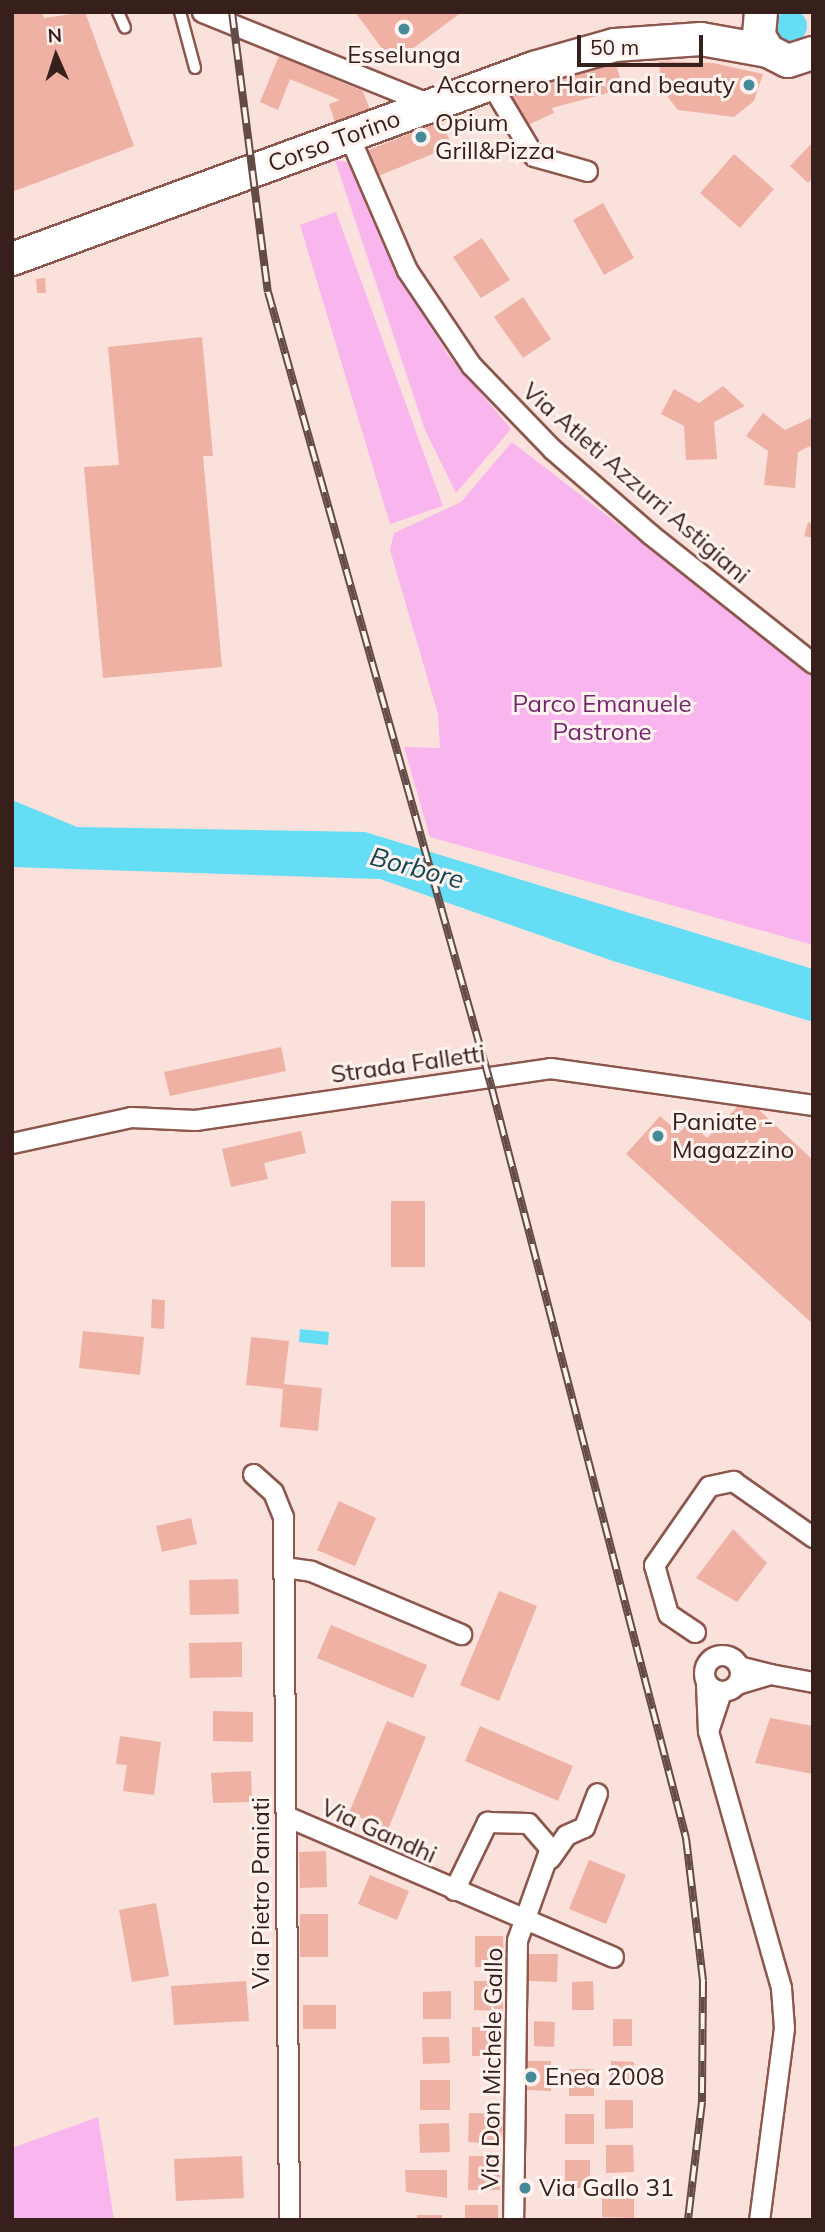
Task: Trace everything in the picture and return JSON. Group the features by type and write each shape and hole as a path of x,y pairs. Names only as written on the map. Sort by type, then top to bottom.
{"main road":[{"name":"Corso Torino","path":"701,39 760,15"},
{"path":"760,15 768,51"},
{"name":"Corso Torino","path":"12,259 491,84 615,45 701,39 809,60"}],"street":[{"path":"202,12 432,105"},
{"path":"491,84 534,156 587,171"},
{"name":"Via Atleti Azzurri Astigiani","path":"349,136 407,270 471,365 601,492 813,663"},
{"name":"Strada Falletti","path":"12,1143 131,1117 195,1120 550,1068 813,1105"},
{"name":"Via Pietro Paniati","path":"253,1474 273,1492 282,1517 289,2220"},
{"path":"759,2220 784,2028 780,1988 708,1731 722,1674 695,1632 668,1614 654,1565 709,1486 733,1481 813,1537"},
{"path":"284,1567 311,1571 461,1634"},
{"path":"722,1674 769,1674 813,1682"},
{"path":"525,1921 550,1858 566,1835 584,1827 597,1793"},
{"name":"Via Gandhi","path":"286,1816 454,1891 613,1957"},
{"name":"Via Gandhi","path":"454,1891 486,1822 528,1823 545,1837 550,1858"},
{"name":"Via Don Michele Gallo","path":"513,2220 517,1940 525,1921"}],"lane":[{"path":"118,12 125,28"},
{"path":"180,12 195,68"}],"green space":[{"path":"335,160 347,162 405,285 448,355 511,429 456,493 425,430"},
{"path":"336,212 443,506 390,524 300,225"},
{"name":"Parco Emanuele Pastrone","path":"512,442 813,675 813,945 430,837 404,747 440,748 438,714 390,550 394,533 461,502"},
{"path":"98,2117 114,2220 12,2220 12,2148"}],"water":[{"path":"791,10 802,15 807,26 802,37 791,42 780,37 775,26 780,15"},
{"name":"Borbore","path":"12,800 77,827 365,832 813,969 813,1022 613,961 380,879 12,867"},
{"path":"300,1329 329,1332 328,1345 299,1342"}],"building":[{"path":"12,12 42,12 44,18 85,12 134,146 12,192"},
{"name":"Esselunga","path":"355,12 462,12 393,63"},
{"path":"279,56 363,91 370,110 335,122 329,104 340,100 290,79 278,110 260,102"},
{"path":"659,61 713,63 763,74 754,101 734,117 678,110 661,88"},
{"path":"616,64 623,89 552,108 554,113 519,129 502,102 533,85"},
{"path":"441,121 452,146 376,177 366,151"},
{"path":"813,142 813,178 808,183 790,166"},
{"path":"734,154 774,189 740,228 700,193"},
{"path":"603,203 634,258 604,275 573,220"},
{"path":"482,238 510,280 481,298 453,257"},
{"path":"45,278 46,293 37,293 36,279"},
{"path":"523,297 551,339 523,358 494,317"},
{"path":"202,337 213,456 203,456 222,667 103,678 84,467 119,465 108,347"},
{"path":"723,386 745,406 714,422 717,459 686,460 684,426 661,414 674,389 699,403"},
{"path":"763,413 785,430 813,417 813,451 810,446 798,452 795,488 764,485 768,451 746,436"},
{"path":"808,522 813,524 813,538 804,536"},
{"path":"281,1047 286,1071 170,1096 164,1072"},
{"path":"746,1098 813,1160 813,1324 626,1154 660,1116 679,1133 689,1122 707,1138"},
{"path":"301,1131 306,1153 264,1163 268,1179 231,1187 222,1149"},
{"path":"391,1201 425,1201 425,1267 391,1267"},
{"path":"152,1299 165,1300 164,1329 151,1328"},
{"path":"83,1331 144,1337 140,1375 79,1368"},
{"path":"251,1337 289,1341 284,1384 322,1388 318,1431 280,1427 283,1389 246,1385"},
{"path":"339,1501 376,1518 355,1566 317,1550"},
{"path":"191,1518 197,1544 162,1552 156,1526"},
{"path":"733,1529 767,1563 737,1602 696,1578"},
{"path":"238,1579 239,1614 190,1615 189,1580"},
{"path":"499,1591 537,1606 499,1701 460,1685"},
{"path":"331,1625 427,1665 413,1698 317,1658"},
{"path":"242,1642 242,1677 190,1678 189,1643"},
{"path":"213,1711 253,1712 253,1742 213,1741"},
{"path":"770,1718 813,1726 813,1774 755,1763"},
{"path":"387,1721 426,1737 388,1829 349,1813"},
{"path":"480,1726 573,1766 558,1801 465,1761"},
{"path":"120,1736 161,1742 154,1795 123,1791 127,1765 116,1764"},
{"path":"251,1771 252,1802 213,1803 211,1773"},
{"path":"326,1851 327,1887 300,1888 299,1852"},
{"path":"589,1860 626,1875 606,1924 569,1909"},
{"path":"370,1875 409,1891 397,1920 358,1904"},
{"path":"156,1903 169,1976 132,1982 119,1910"},
{"path":"300,1914 328,1914 328,1957 300,1957"},
{"path":"475,1936 503,1936 504,1967 475,1967"},
{"path":"529,1954 558,1954 557,1982 529,1981"},
{"path":"246,1981 249,2021 174,2025 171,1986"},
{"path":"474,1981 503,1981 503,2011 474,2010"},
{"path":"593,1981 594,2010 572,2010 572,1982"},
{"path":"451,1991 451,2019 423,2019 423,1992"},
{"path":"303,2005 336,2005 336,2029 303,2029"},
{"path":"613,2019 632,2019 632,2046 613,2046"},
{"path":"534,2021 555,2022 554,2047 534,2046"},
{"path":"472,2027 502,2027 502,2056 472,2056"},
{"path":"422,2037 449,2037 450,2063 423,2064"},
{"path":"523,2061 551,2061 551,2091 527,2090"},
{"path":"611,2061 634,2062 633,2086 610,2086"},
{"path":"569,2069 594,2069 594,2096 569,2096"},
{"path":"420,2080 450,2080 450,2110 420,2110"},
{"path":"605,2100 633,2100 633,2128 605,2129"},
{"path":"469,2113 503,2114 502,2144 468,2142"},
{"path":"565,2114 594,2114 594,2144 565,2144"},
{"path":"449,2123 450,2152 420,2153 419,2124"},
{"path":"606,2145 633,2145 634,2172 606,2173"},
{"path":"242,2156 244,2198 176,2201 174,2159"},
{"path":"469,2156 500,2156 500,2190 468,2190"},
{"path":"565,2160 590,2160 590,2188 565,2188"},
{"path":"405,2170 447,2170 447,2198 406,2192"},
{"path":"602,2191 634,2192 634,2218 602,2217"},
{"path":"465,2205 498,2205 498,2220 465,2220"},
{"path":"417,2215 442,2215 442,2220 417,2220"}],"railway":[{"path":"232,12 268,292 492,1089 686,1838 703,1981 702,2102 688,2220"}],"place":[{"name":"Esselunga","path":"404,29"},
{"name":"Accornero Hair and beauty","path":"749,85"},
{"name":"Opium Grill&Pizza","path":"421,137"},
{"name":"Paniate - Magazzino","path":"658,1136"},
{"name":"Enea 2008","path":"531,2077"},
{"name":"Via Gallo 31","path":"525,2188"}]}
